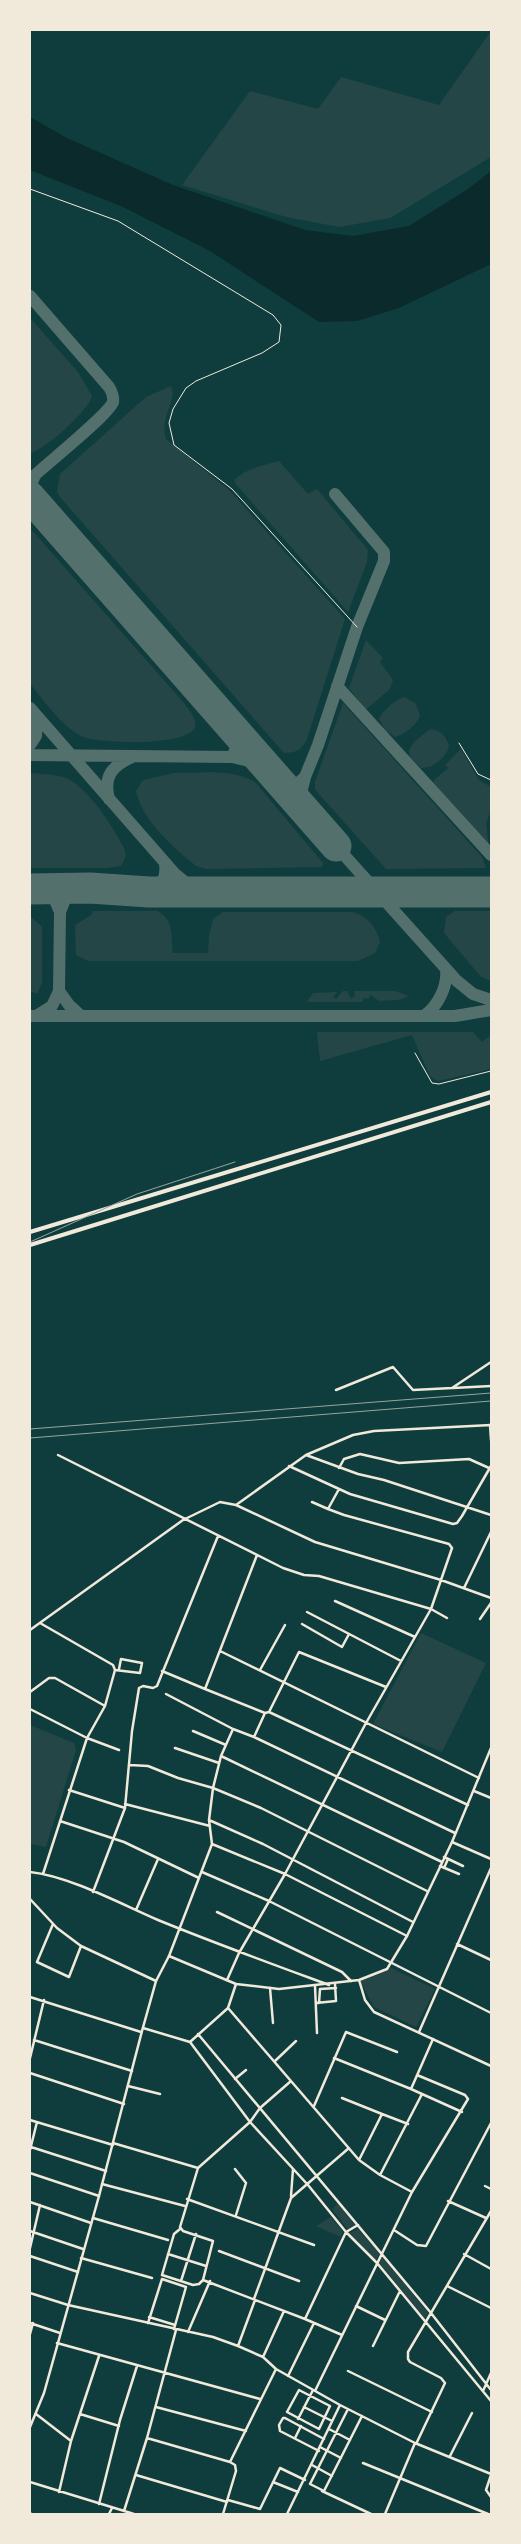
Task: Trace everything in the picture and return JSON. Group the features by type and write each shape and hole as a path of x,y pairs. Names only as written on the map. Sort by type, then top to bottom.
{"main road":[{"path":"30,1232 491,1092"},
{"path":"30,1245 491,1102"}],"street":[{"path":"452,1388 491,1362"},
{"path":"336,1390 393,1367 413,1390 491,1386"},
{"path":"236,1505 306,1455 340,1439 367,1432 490,1425 491,1440"},
{"path":"289,1466 339,1489 453,1524 459,1520 467,1508 490,1467 470,1459 399,1463 360,1454 344,1459 339,1468"},
{"path":"58,1455 183,1520 297,1573 319,1576 431,1609 447,1618"},
{"path":"306,1455 339,1468 491,1515"},
{"path":"328,1509 339,1489"},
{"path":"227,1980 239,1953 285,1874 366,1723 431,1609 452,1548 451,1544 344,1515 312,1502"},
{"path":"30,1630 183,1520 216,1504 236,1505 315,1542 441,1580 491,1598"},
{"path":"464,1588 491,1532"},
{"path":"93,1892 125,1808 130,1766 129,1755 139,1688 143,1686 155,1688 218,1536"},
{"path":"205,1689 257,1555"},
{"path":"335,1601 415,1637"},
{"path":"480,1620 491,1603"},
{"path":"307,1612 402,1661"},
{"path":"40,1623 113,1666 115,1670"},
{"path":"302,1624 342,1647 349,1634"},
{"path":"260,1670 286,1625"},
{"path":"220,1651 479,1778"},
{"path":"269,1712 299,1652 386,1687"},
{"path":"115,1670 140,1672 142,1663 121,1659 119,1670"},
{"path":"43,1874 87,1738 105,1706 115,1670"},
{"path":"162,1671 265,1713 269,1712 468,1805"},
{"path":"30,1692 48,1678 55,1678 105,1706"},
{"path":"166,1694 233,1729 254,1737 455,1833"},
{"path":"30,1709 87,1738 119,1750"},
{"path":"254,1737 265,1713"},
{"path":"30,2427 36,2414 92,2223 156,1982 180,1929 212,1844 210,1820 213,1788 221,1756 233,1729"},
{"path":"193,1731 226,1744"},
{"path":"175,1748 219,1763"},
{"path":"169,1956 236,1984 270,1988 351,1982 387,1969 407,1936 452,1842 491,1748"},
{"path":"221,1756 442,1862"},
{"path":"130,1766 148,1766 191,1783 213,1788 261,1808 427,1891"},
{"path":"69,1790 125,1808"},
{"path":"474,1791 491,1798"},
{"path":"125,1804 210,1826"},
{"path":"210,1820 293,1859 413,1922"},
{"path":"60,1821 114,1838 200,1879"},
{"path":"452,1842 491,1859"},
{"path":"212,1844 285,1874 407,1936"},
{"path":"444,1857 463,1866"},
{"path":"136,1910 158,1859"},
{"path":"444,1868 448,1859"},
{"path":"440,1866 459,1874"},
{"path":"419,2032 491,1868"},
{"path":"30,1872 43,1874 93,1892 239,1953 329,1985"},
{"path":"202,1872 269,1901 391,1965 491,2013"},
{"path":"30,1899 53,1924 81,1946 156,1982"},
{"path":"217,1912 342,1972 351,1982"},
{"path":"53,1924 37,1962 69,1977 81,1946"},
{"path":"457,1944 491,1960"},
{"path":"359,1980 365,2000 374,2012 491,2066"},
{"path":"190,2042 228,2008 236,1984"},
{"path":"317,2003 336,2001 335,1984"},
{"path":"315,1986 318,2033"},
{"path":"270,1988 273,2023"},
{"path":"317,2003 320,1989 336,1988"},
{"path":"30,1997 142,2032"},
{"path":"30,2058 44,2000"},
{"path":"228,2008 359,2160 380,2175 412,2192"},
{"path":"143,2028 190,2042 250,2122 308,2185 346,2232 377,2263 491,2401"},
{"path":"314,2106 343,2034 347,2031 397,2052"},
{"path":"198,2034 431,2313 491,2390"},
{"path":"411,2090 433,2039"},
{"path":"34,2040 132,2071"},
{"path":"275,2061 296,2042"},
{"path":"334,2058 462,2112"},
{"path":"236,2079 246,2070"},
{"path":"30,2073 124,2104"},
{"path":"298,2419 342,2335 412,2192 462,2112 468,2099 465,2095 417,2074"},
{"path":"181,2229 213,2242 203,2280 197,2285 162,2275 174,2234 181,2229 185,2206 198,2168 250,2122 260,2108 291,2080"},
{"path":"128,2086 160,2094"},
{"path":"380,2175 422,2094"},
{"path":"342,2098 408,2124"},
{"path":"359,2160 382,2114"},
{"path":"30,2120 198,2168"},
{"path":"37,2122 30,2148 106,2171"},
{"path":"394,2229 417,2245 426,2246 491,2122"},
{"path":"291,2198 349,2148"},
{"path":"235,2169 246,2183 236,2216"},
{"path":"238,2346 291,2198 293,2169"},
{"path":"30,2173 99,2196"},
{"path":"102,2184 185,2206"},
{"path":"485,2186 491,2189"},
{"path":"188,2199 314,2244"},
{"path":"448,2201 486,2218"},
{"path":"30,2202 92,2223"},
{"path":"30,2248 32,2232 40,2205"},
{"path":"385,2514 399,2478 444,2387 444,2380 410,2362 407,2356 464,2254 491,2211"},
{"path":"93,2218 168,2240"},
{"path":"304,2319 346,2232 358,2226"},
{"path":"32,2232 84,2249"},
{"path":"181,2281 196,2234"},
{"path":"220,2251 299,2281"},
{"path":"168,2254 206,2266"},
{"path":"464,2254 491,2269"},
{"path":"30,2256 78,2272"},
{"path":"81,2258 152,2278"},
{"path":"124,2511 166,2373 175,2325 186,2286 162,2279 148,2323"},
{"path":"203,2280 210,2281 342,2335"},
{"path":"188,2332 210,2281"},
{"path":"447,2286 491,2308"},
{"path":"373,2346 384,2320 400,2291"},
{"path":"30,2292 68,2305 188,2332 238,2346 263,2357 276,2369 340,2405 416,2442 491,2474 486,2490 491,2497"},
{"path":"356,2306 384,2320"},
{"path":"263,2357 284,2311"},
{"path":"149,2317 175,2325"},
{"path":"30,2334 31,2323 60,2332"},
{"path":"288,2376 314,2323"},
{"path":"57,2343 261,2399"},
{"path":"59,2492 71,2441 99,2356"},
{"path":"99,2504 137,2366"},
{"path":"230,2462 276,2369"},
{"path":"348,2371 432,2412"},
{"path":"483,2391 491,2373"},
{"path":"300,2390 310,2395 330,2406 317,2430 289,2414 288,2410 300,2390"},
{"path":"287,2514 340,2405"},
{"path":"156,2407 246,2431"},
{"path":"304,2407 332,2422"},
{"path":"348,2409 310,2484 324,2491 362,2416"},
{"path":"450,2456 472,2413"},
{"path":"36,2414 71,2441"},
{"path":"80,2414 119,2426"},
{"path":"324,2439 285,2418 283,2418 279,2425 280,2431 295,2439 328,2451 341,2458"},
{"path":"295,2439 302,2426"},
{"path":"329,2429 350,2440"},
{"path":"147,2438 235,2465 236,2471 223,2514"},
{"path":"363,2463 488,2514"},
{"path":"312,2465 332,2476"},
{"path":"136,2475 260,2509 280,2468 371,2514"},
{"path":"30,2482 134,2514"},
{"path":"273,2482 298,2492"},
{"path":"109,2514 112,2508"}],"lane":[{"path":"30,189 118,221 273,315 281,325 279,342 242,362 196,381 186,388 173,409 169,422 174,445 232,489 357,627"},
{"path":"459,743 478,774 491,780"},
{"path":"415,1053 432,1083 439,1084 491,1071"}],"shaded area":[{"path":"491,31 491,157 390,218 339,227 286,217 182,185 250,91 318,109 341,77 439,105"},
{"path":"30,117 67,138 173,185 305,230 353,236 409,226 468,189 491,171 491,264 399,308 357,321 319,322 210,251 123,207 30,170"},
{"path":"30,318 78,372 92,396 83,410 66,429 37,451 30,453"},
{"path":"171,386 173,391 164,431 166,439 230,491 345,619 307,739 301,748 295,751 284,753 60,497 57,491 60,474 146,397"},
{"path":"279,461 308,494 317,489 368,550 367,562 348,612 234,482 241,474 247,471"},
{"path":"30,528 184,703 195,721 195,727 189,733 160,741 122,742 90,739 81,736 66,726 30,684"},
{"path":"366,640 383,658 380,662 393,680 390,689 365,710 349,688"},
{"path":"404,697 415,703 420,715 417,722 410,729 395,737 385,730 379,719 383,712 397,700"},
{"path":"343,703 482,857 486,868 386,869 318,793 315,789 315,782"},
{"path":"430,729 434,729 443,735 449,747 445,755 438,762 430,767 421,768 410,757 409,750 414,742"},
{"path":"461,749 479,780 491,787 491,811 486,823 489,848 439,792 433,781 448,768 445,765"},
{"path":"30,773 64,777 84,791 107,820 124,848 126,856 121,866 107,868 30,868"},
{"path":"174,773 226,773 255,782 323,863 322,867 206,869 196,866 178,851 152,823 145,813 136,791 143,780"},
{"path":"93,911 157,911 169,923 173,953 208,953 213,919 223,912 352,912 370,922 380,942 375,953 358,961 88,961 76,955 75,925 91,915"},
{"path":"455,911 491,911 491,981 481,977 444,933 446,917"},
{"path":"30,916 42,927 42,983 37,994 30,991"},
{"path":"343,991 347,991 351,999 355,995 354,991 395,991 409,996 399,1000 379,1001 371,995 368,999 364,998 362,1002 307,1002 313,993 337,992 333,997 336,999"},
{"path":"317,1032 473,1032 482,1042 491,1035 491,1069 438,1081 430,1076 412,1035 320,1061"},
{"path":"421,1633 486,1663 442,1752 373,1724"},
{"path":"30,1725 74,1743 76,1750 46,1847 30,1844"},
{"path":"391,1968 435,1989 416,2027 374,2007 360,1981"},
{"path":"338,2203 355,2225 348,2230 332,2209"},
{"path":"331,2217 343,2232 341,2237 316,2226"},
{"path":"358,2229 380,2253 376,2260 350,2233"},
{"path":"382,2256 428,2313 425,2319 379,2263"}],"taxiway":[{"path":"30,296 109,387 113,398 113,402 101,417 35,475 31,485 33,501"},
{"path":"305,810 301,793 305,777 318,745 357,627 384,561 384,552 335,494"},
{"path":"337,686 491,855"},
{"path":"30,708 175,874 202,892"},
{"path":"30,745 36,736 37,716"},
{"path":"232,757 238,744 234,729"},
{"path":"30,755 232,757 258,763 272,771"},
{"path":"109,799 107,791 108,778 114,768 132,757"},
{"path":"286,786 295,786 305,777"},
{"path":"336,846 457,981 473,994 491,1000"},
{"path":"149,892 163,881 165,864"},
{"path":"36,1016 52,1006 59,991 60,912 54,898 42,888"},
{"path":"60,912 66,897 74,888"},
{"path":"424,1016 434,1007 444,989 446,969"},
{"path":"59,991 69,1005 81,1016"},
{"path":"30,1016 455,1016 491,1010"}],"runway":[{"path":"30,497 336,846"},
{"path":"30,889 90,888 149,892 491,892"}],"railway":[{"path":"30,1242 137,1194 235,1162"},
{"path":"30,1429 491,1393"},
{"path":"30,1438 491,1401"}]}
